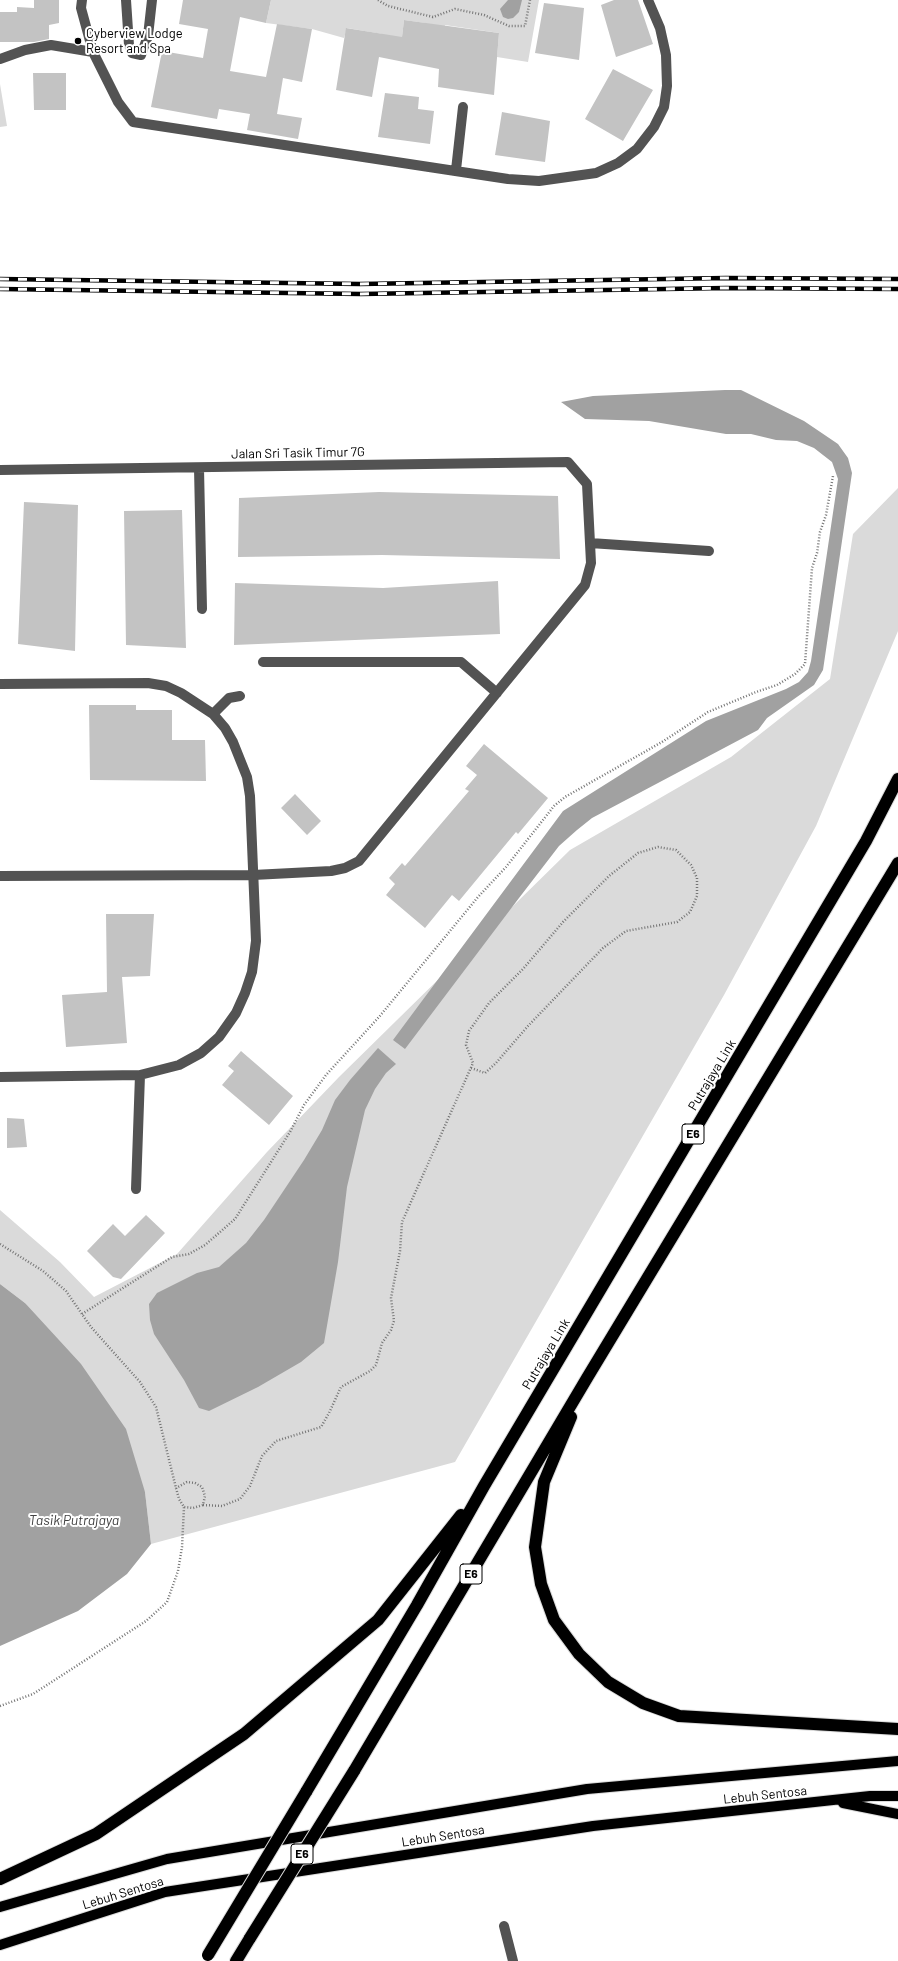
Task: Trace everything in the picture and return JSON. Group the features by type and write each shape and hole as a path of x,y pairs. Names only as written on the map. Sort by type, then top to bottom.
{"highway":[{"name":"Putrajaya Link","path":"484,1486 866,841 898,779"},
{"name":"E6","path":"236,1961 354,1771 587,1378 898,864"},
{"path":"587,1378 544,1482 535,1548 541,1584 554,1620 578,1654 608,1682 643,1703 679,1716 898,1729"},
{"name":"E6","path":"206,1958 417,1605 484,1486"},
{"path":"0,1879 96,1834 244,1734 378,1620 484,1486"}],"main road":[{"name":"Lebuh Sentosa","path":"0,1907 167,1860 587,1789 898,1761"},
{"name":"Lebuh Sentosa","path":"0,1945 165,1892 594,1826 830,1801 898,1796"},
{"path":"830,1801 898,1814"}],"street":[{"path":"82,0 81,8 93,52 118,102 133,122 508,179 539,181 596,173 618,163 637,149 654,127 664,107 667,86 666,55 660,28 648,0"},
{"path":"126,0 129,45 132,53 141,55 148,36 152,0"},
{"path":"0,60 25,50 50,45 93,52"},
{"path":"456,170 463,107"},
{"name":"Jalan Sri Tasik Timur 7G","path":"0,470 568,462 587,484 590,543"},
{"path":"199,468 202,609"},
{"path":"0,876 253,875 345,868 359,861 585,586 591,563 590,543 709,550"},
{"path":"263,662 461,662 497,693"},
{"path":"0,684 148,683 166,686 181,693 214,714 225,728 233,742 247,777 250,796 256,940 253,964 245,993 236,1013 219,1037 201,1054 179,1065 140,1075 0,1077"},
{"path":"214,714 229,698 240,696"},
{"path":"136,1189 140,1075"},
{"path":"504,1926 513,1961"}],"path":[{"path":"378,0 388,6 433,17 455,9 484,15 509,26 525,26 530,0"},
{"path":"82,1314 172,1257 189,1254 204,1245 235,1219 290,1132 304,1105 326,1075 378,1017 478,897 506,867 554,806 565,798 662,742 708,712 777,685 795,674 805,664 812,568 817,553 820,532 826,515 832,476"},
{"path":"184,1507 193,1508 203,1505 222,1506 240,1499 250,1486 262,1456 276,1441 321,1427 329,1414 341,1387 370,1371 376,1365 382,1343 391,1330 394,1321 391,1298 400,1251 402,1222 473,1063 466,1045 469,1031 489,1003 523,969 563,922 609,876 638,853 658,847 676,850 691,865 697,878 697,896 690,912 677,922 626,931 603,948 491,1068 485,1073 471,1068"},
{"path":"0,1244 43,1271 66,1291 82,1314 140,1382 156,1407 176,1488 184,1507 182,1547 178,1571 167,1602 146,1621 33,1694 0,1706"},
{"path":"176,1488 187,1482 202,1487 206,1496 203,1505"}],"shaded area":[{"path":"271,0 539,0 528,62 497,57 499,33 445,25 443,33 423,31 425,23 404,20 401,46 382,34 347,28 344,38 312,29 266,23"},
{"path":"0,84 7,126 0,127"},
{"path":"898,488 898,631 816,826 724,995 455,1462 151,1544 145,1492 25,1303 0,1284 0,1210 60,1262 94,1297 177,1254 267,1152 339,1077 570,850 731,757 830,679 853,534"}],"water":[{"path":"508,0 522,0 519,12 513,18 508,19 503,17 500,9"},
{"path":"741,390 804,421 838,444 848,458 852,473 823,670 814,685 767,718 758,730 592,818 559,846 405,1049 393,1040 563,811 706,721 786,689 799,682 808,672 811,661 838,479 832,462 814,448 797,441 776,440 751,434 726,434 649,421 585,419 561,402 593,396"},
{"path":"378,1048 396,1064 386,1073 375,1089 365,1110 347,1187 338,1262 324,1343 301,1362 258,1387 209,1411 199,1408 184,1380 154,1334 150,1320 149,1304 157,1293 197,1273 219,1267 246,1243 264,1220 304,1160 322,1130 335,1100"},
{"name":"Tasik Putrajaya","path":"0,1284 25,1303 81,1364 126,1429 145,1492 151,1544 127,1574 78,1611 0,1646"}],"building":[{"path":"34,0 59,0 59,23 49,25 49,39 34,42 0,42 0,12 17,12 17,7 34,8"},
{"path":"183,0 271,0 266,23 240,17 230,71 266,77 277,24 312,29 302,82 283,78 277,114 302,118 298,139 247,130 250,114 219,109 217,119 151,107 162,51 203,58 208,29 179,24"},
{"path":"614,0 638,0 653,44 616,57 601,5"},
{"path":"544,3 584,8 579,60 535,53"},
{"path":"404,20 499,33 494,95 438,87 439,69 379,57 372,97 336,90 346,28 402,37"},
{"path":"613,69 653,90 623,141 585,119"},
{"path":"33,73 66,73 66,110 34,110"},
{"path":"385,93 419,97 418,109 434,111 430,144 378,137"},
{"path":"502,112 550,121 545,162 495,155"},
{"path":"379,492 558,496 560,559 382,555 238,557 239,498"},
{"path":"24,502 78,505 75,651 18,644"},
{"path":"182,510 186,648 126,645 124,511"},
{"path":"498,581 500,634 234,645 235,583 383,588"},
{"path":"89,705 136,705 136,710 172,710 172,740 205,740 206,781 90,780"},
{"path":"484,744 548,798 518,834 516,832 459,901 452,895 425,928 386,895 395,884 389,878 402,863 405,866 469,791 465,789 477,775 466,766"},
{"path":"295,794 321,821 307,835 281,808"},
{"path":"106,914 154,914 150,976 122,977 127,1043 66,1047 62,995 107,992"},
{"path":"241,1051 293,1096 269,1125 222,1085 234,1071 228,1066"},
{"path":"7,1118 24,1119 27,1147 7,1148"},
{"path":"146,1215 165,1233 121,1279 113,1277 87,1251 113,1224 125,1236"}],"railway":[{"path":"0,279 360,284 726,278 898,279"},
{"path":"0,289 361,294 726,288 898,289"}],"place":[{"name":"Cyberview Lodge Resort and Spa","path":"78,41"}]}
